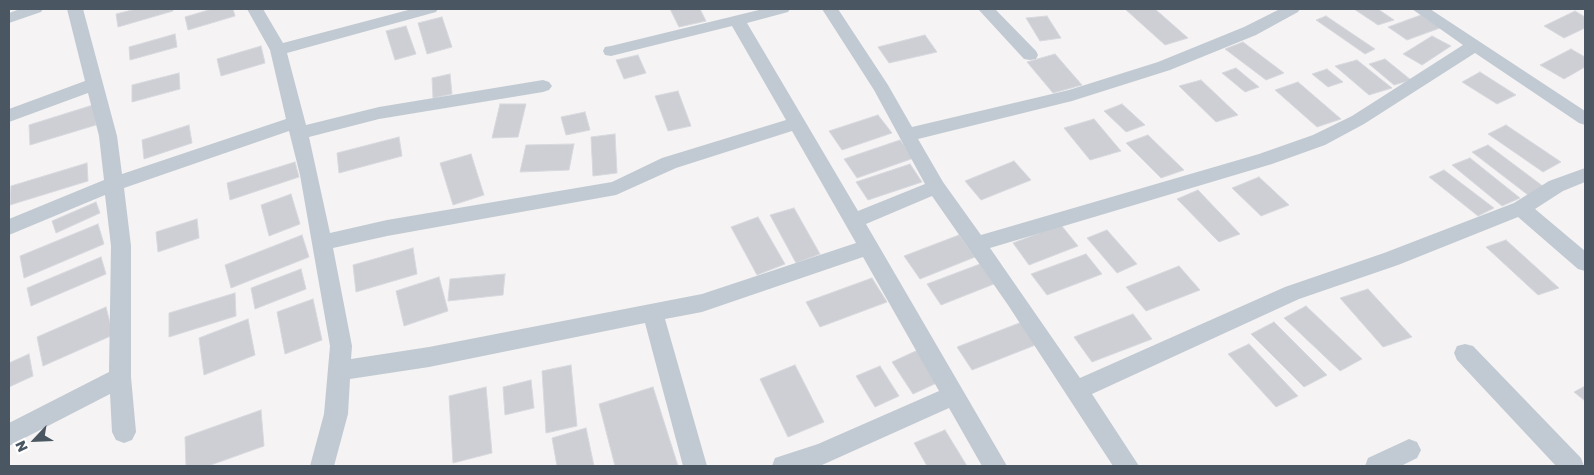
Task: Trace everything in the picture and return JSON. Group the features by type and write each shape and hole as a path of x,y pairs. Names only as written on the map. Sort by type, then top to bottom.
{"street":[{"path":"9,18 35,9"},
{"path":"75,9 108,136 114,184 121,246 120,378 124,432"},
{"path":"255,9 278,50 309,175 341,346 336,414 322,466"},
{"path":"278,50 430,9"},
{"path":"611,51 782,9"},
{"path":"830,9 882,88 936,187 1126,466"},
{"path":"986,9 1030,55"},
{"path":"907,135 1072,95 1164,66 1250,31 1292,9"},
{"path":"1420,9 1474,46 1581,109"},
{"path":"737,20 852,222 941,370 995,466"},
{"path":"976,244 1320,140 1358,120 1474,46"},
{"path":"9,116 95,84"},
{"path":"9,226 114,184 297,127 543,86"},
{"path":"322,242 387,228 616,188 670,163 797,123"},
{"path":"1076,390 1292,293 1391,258 1521,208 1556,186 1585,175"},
{"path":"852,222 936,187"},
{"path":"1521,208 1585,263"},
{"path":"339,371 430,357 702,303 868,247"},
{"path":"653,314 695,466"},
{"path":"1465,353 1572,466"},
{"path":"9,435 120,378"},
{"path":"784,466 822,454 954,395"},
{"path":"1377,466 1408,450"}],"building":[{"path":"136,9 173,9 173,11 118,27 116,14"},
{"path":"212,9 233,9 235,16 188,30 185,17"},
{"path":"670,9 700,9 706,21 679,27"},
{"path":"1125,9 1155,9 1188,38 1165,45"},
{"path":"1354,9 1378,9 1394,20 1378,25"},
{"path":"1575,11 1585,17 1585,28 1564,38 1544,26"},
{"path":"1421,15 1440,28 1407,40 1388,27"},
{"path":"1047,16 1061,38 1040,41 1026,18"},
{"path":"1326,16 1375,49 1365,54 1316,20"},
{"path":"442,17 452,47 427,54 418,23"},
{"path":"406,26 416,54 395,60 386,31"},
{"path":"175,34 177,47 130,60 129,47"},
{"path":"925,35 937,52 889,63 878,47"},
{"path":"1432,36 1451,46 1422,65 1403,54"},
{"path":"1243,42 1284,73 1266,80 1225,49"},
{"path":"261,46 265,63 221,76 217,59"},
{"path":"1571,49 1585,57 1585,67 1564,79 1540,65"},
{"path":"1055,54 1082,85 1053,93 1027,62"},
{"path":"638,55 646,73 624,79 616,60"},
{"path":"1385,59 1411,80 1394,85 1369,64"},
{"path":"1357,60 1392,88 1369,95 1335,66"},
{"path":"1236,68 1259,87 1245,92 1222,73"},
{"path":"1327,69 1343,82 1328,87 1312,74"},
{"path":"1480,72 1516,95 1497,104 1462,82"},
{"path":"179,73 180,89 132,102 132,85"},
{"path":"450,74 452,94 433,98 432,78"},
{"path":"1201,80 1238,115 1216,122 1179,86"},
{"path":"1298,82 1341,119 1317,127 1275,90"},
{"path":"678,91 691,126 668,131 655,96"},
{"path":"500,104 526,104 518,137 492,138"},
{"path":"1122,104 1145,125 1126,132 1104,111"},
{"path":"93,105 96,125 30,145 29,125"},
{"path":"585,112 590,130 566,135 561,117"},
{"path":"878,115 892,133 842,150 829,131"},
{"path":"1094,119 1121,151 1090,160 1064,128"},
{"path":"189,125 192,143 144,159 142,140"},
{"path":"1506,125 1561,162 1543,172 1488,134"},
{"path":"615,134 617,173 593,176 591,137"},
{"path":"1148,135 1184,170 1161,178 1126,143"},
{"path":"399,137 402,156 339,173 337,153"},
{"path":"900,140 914,158 857,178 844,159"},
{"path":"574,144 569,170 520,172 526,145"},
{"path":"1488,145 1544,187 1528,195 1472,152"},
{"path":"471,154 484,195 453,205 440,163"},
{"path":"1470,158 1520,198 1502,206 1452,165"},
{"path":"1014,161 1031,180 981,200 965,181"},
{"path":"295,162 299,177 230,200 227,183"},
{"path":"87,163 88,181 10,205 11,186"},
{"path":"910,164 922,182 868,200 856,182"},
{"path":"1444,170 1494,208 1478,216 1429,177"},
{"path":"1259,177 1289,205 1261,216 1232,188"},
{"path":"1198,190 1240,234 1219,242 1177,199"},
{"path":"291,194 300,224 269,236 261,205"},
{"path":"96,202 100,213 56,233 52,221"},
{"path":"794,208 820,254 796,263 770,215"},
{"path":"758,217 785,264 757,275 731,227"},
{"path":"197,219 199,238 158,252 156,232"},
{"path":"98,224 104,244 24,278 20,256"},
{"path":"1061,225 1078,246 1029,265 1013,243"},
{"path":"1107,230 1137,264 1117,273 1087,238"},
{"path":"302,235 309,257 231,288 225,265"},
{"path":"959,235 975,257 920,279 904,256"},
{"path":"1506,240 1559,288 1538,295 1486,247"},
{"path":"413,248 417,274 356,292 353,265"},
{"path":"1086,254 1102,274 1047,295 1031,274"},
{"path":"101,257 106,274 31,306 27,288"},
{"path":"980,264 994,284 941,305 927,284"},
{"path":"1179,266 1200,290 1146,311 1126,287"},
{"path":"301,269 306,289 255,309 251,288"},
{"path":"505,274 503,295 448,301 450,279"},
{"path":"439,277 448,311 404,326 396,291"},
{"path":"872,278 887,302 820,327 806,302"},
{"path":"1368,289 1412,337 1383,347 1340,298"},
{"path":"235,293 236,316 169,337 169,313"},
{"path":"313,299 322,340 285,354 277,312"},
{"path":"1306,306 1362,359 1340,371 1284,318"},
{"path":"106,307 113,335 43,366 37,337"},
{"path":"1133,314 1152,339 1092,362 1074,337"},
{"path":"248,319 255,355 204,375 199,338"},
{"path":"1022,322 1038,344 972,370 957,347"},
{"path":"1274,322 1327,375 1304,387 1251,334"},
{"path":"1249,344 1298,396 1276,407 1228,354"},
{"path":"920,349 941,381 913,394 892,362"},
{"path":"29,354 33,376 9,387 9,363"},
{"path":"571,365 577,426 546,433 542,371"},
{"path":"795,365 824,422 788,437 760,379"},
{"path":"880,366 899,396 875,407 856,376"},
{"path":"531,380 534,408 505,415 503,387"},
{"path":"1585,386 1585,401 1574,392"},
{"path":"486,387 492,453 453,463 449,396"},
{"path":"653,387 678,466 615,466 599,404"},
{"path":"261,410 264,446 208,466 186,466 185,437"},
{"path":"586,428 594,466 557,466 552,438"},
{"path":"945,430 967,466 927,466 914,443"}]}
